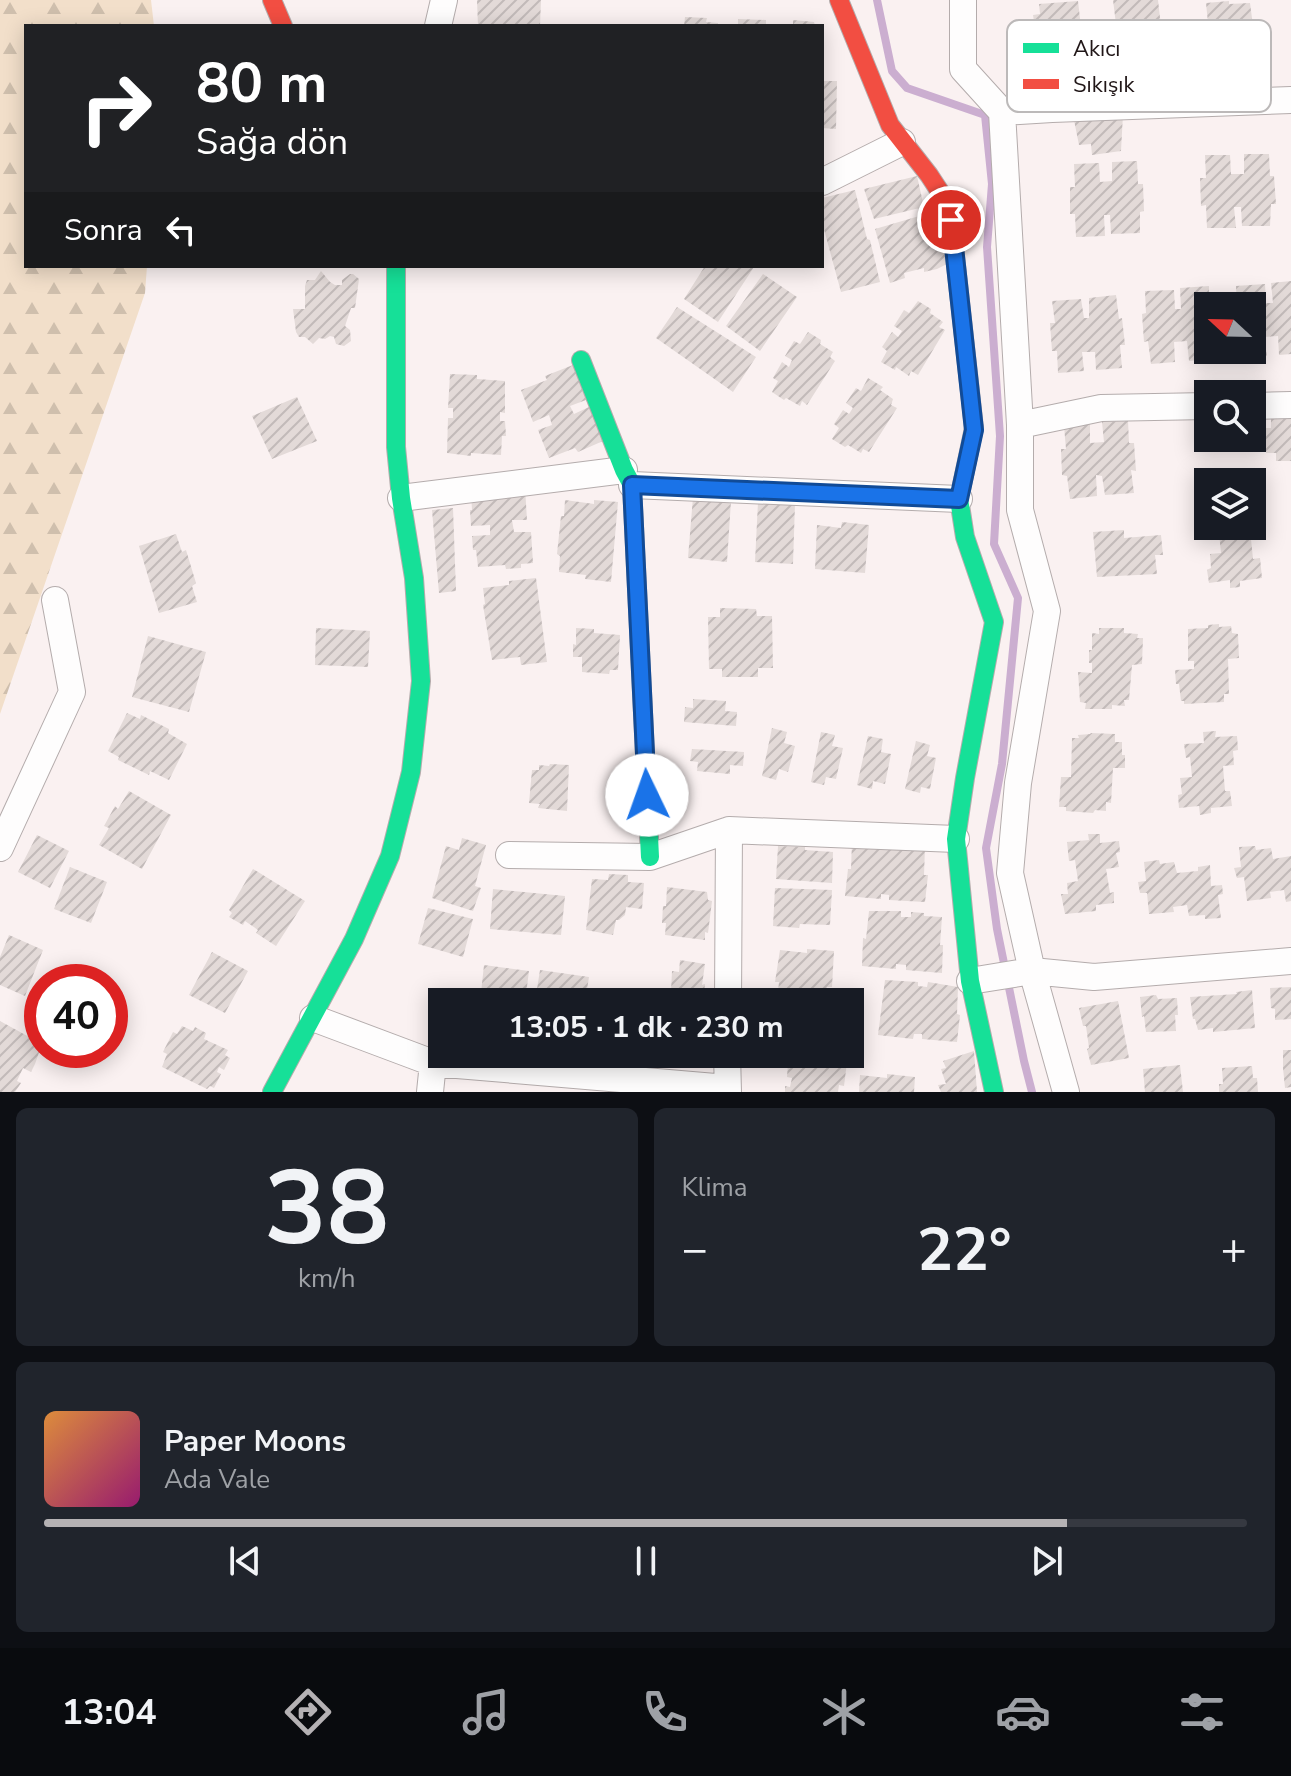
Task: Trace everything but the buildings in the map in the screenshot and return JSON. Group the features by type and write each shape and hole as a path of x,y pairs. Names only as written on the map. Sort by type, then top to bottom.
{"street":[{"path":"272,0 282,24"},
{"path":"438,24 444,0"},
{"path":"839,0 890,125 946,201 951,220 974,430 959,499 965,537 994,622 956,839 970,981 994,1092"},
{"path":"963,0 963,69 1002,112 1020,425 1020,510 1047,611 1018,783 1010,873 1032,971 1066,1092"},
{"path":"1271,101 1291,100"},
{"path":"1002,112 1007,112"},
{"path":"824,181 902,142"},
{"path":"272,1092 354,939 390,856 411,772 421,681 414,578 396,447 396,268"},
{"path":"581,360 628,478 650,857"},
{"path":"1266,406 1291,405"},
{"path":"1020,425 1101,408 1194,406"},
{"path":"401,498 628,478 959,499"},
{"path":"0,848 72,692 55,600"},
{"path":"509,855 650,857 729,830 956,839"},
{"path":"728,988 729,830"},
{"path":"970,981 1032,971 1094,977 1291,961"},
{"path":"313,1018 428,1061"},
{"path":"430,1092 432,1068"},
{"path":"488,1068 728,1090 727,1068"}],"green space":[{"path":"0,0 151,0 154,24 24,24 24,268 147,268 145,293 0,714"}],"waterway":[{"path":"877,0 892,71 907,88 985,115 992,184 987,247 1000,436 994,544 1018,598 1002,764 986,848 997,929 1032,1092"}],"traffic: fast":[{"path":"272,1092 354,939 390,856 411,772 421,681 414,578 396,447 396,268"},
{"path":"581,360 632,485 650,857"},
{"path":"974,428 959,499 965,537 994,622 956,839 970,981 994,1092"}],"traffic: jam":[{"path":"272,0 282,24"},
{"path":"839,0 890,125 946,201 951,220 974,428"}],"route":[{"path":"647,795 632,485 959,499 974,430 951,220"}]}
